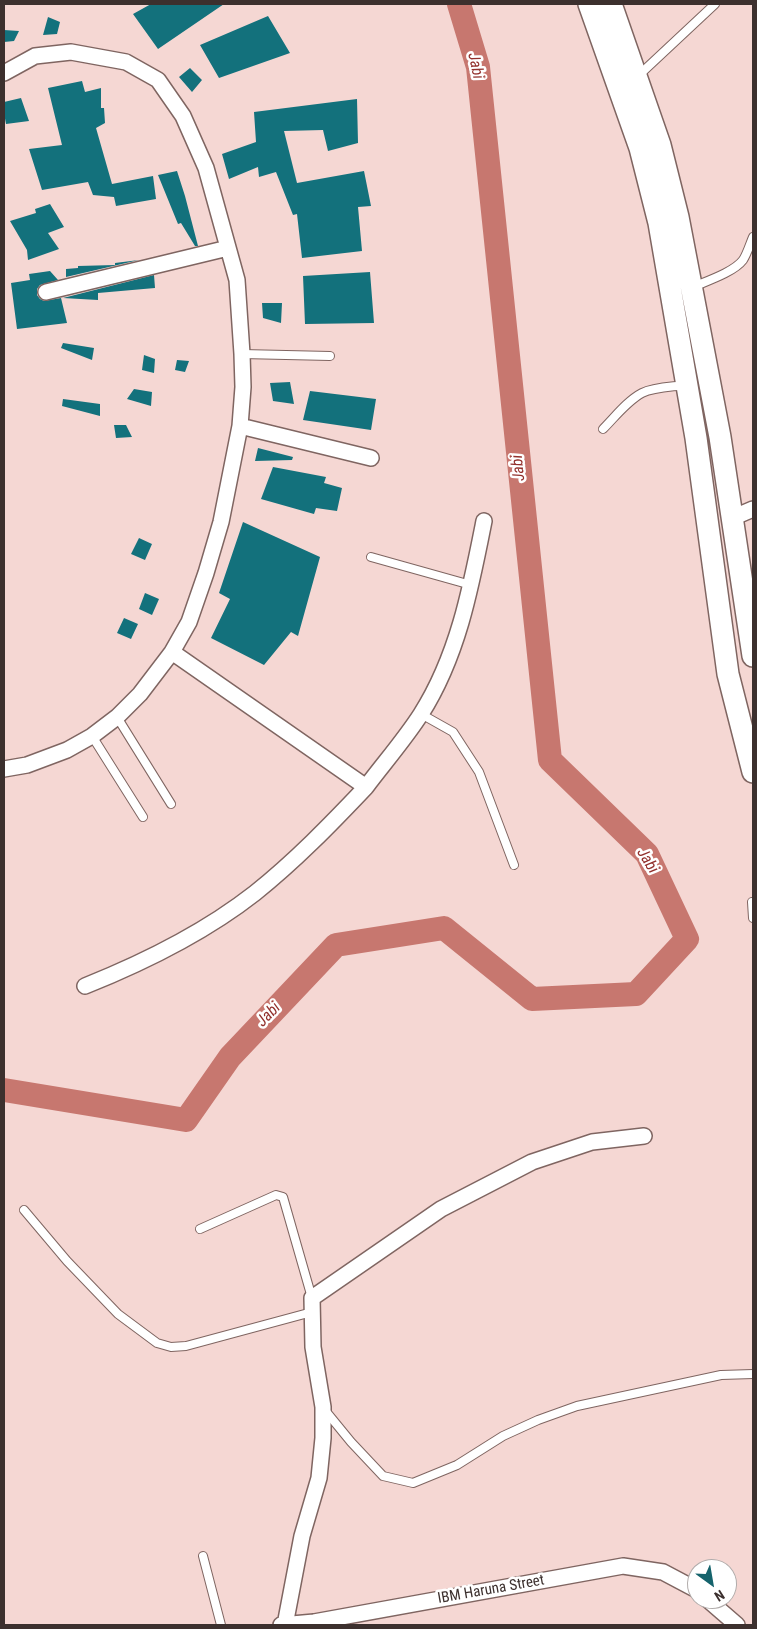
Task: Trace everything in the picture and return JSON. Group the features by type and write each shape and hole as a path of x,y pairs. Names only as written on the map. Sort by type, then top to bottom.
{"main road":[{"path":"588,4 642,158 659,223 696,438 728,674 753,772"},
{"path":"611,4 660,145 678,217 720,437 753,648"}],"street":[{"path":"4,73 36,56 71,52 126,62 158,80 183,116 206,168 238,280 243,387 240,426 220,522 206,573 188,622 172,652 140,694 117,717 92,736 68,750 27,765 4,769"},
{"path":"46,292 228,248"},
{"path":"240,426 371,458"},
{"path":"732,518 753,508"},
{"path":"85,986 135,966 197,933 254,893 289,864 366,787 422,714 447,662 462,619 484,521"},
{"path":"172,652 366,787"},
{"path":"283,1625 302,1536 319,1478 323,1438 323,1407 313,1347 312,1305 441,1209 532,1162 592,1142 644,1136"},
{"name":"IBM Haruna Street","path":"283,1625 314,1622 623,1566 663,1572 687,1585"},
{"path":"719,1609 737,1625"}],"lane":[{"path":"636,77 715,4"},
{"path":"691,288 735,267 743,260 753,237"},
{"path":"242,354 330,356"},
{"path":"603,429 631,401 643,393 655,389 687,385"},
{"path":"371,557 471,584"},
{"path":"422,714 453,732 479,772 514,865"},
{"path":"117,717 171,804"},
{"path":"92,736 143,817"},
{"path":"752,902 753,918"},
{"path":"24,1210 67,1261 118,1314 157,1343 171,1347 186,1346 312,1305 283,1198 276,1195 200,1229"},
{"path":"323,1407 351,1442 383,1476 413,1483 457,1465 503,1436 538,1420 577,1406 610,1397 721,1376 753,1374"},
{"path":"204,1556 220,1625"}],"building":[{"path":"151,4 224,4 158,49 133,14"},
{"path":"268,16 290,53 219,78 200,45"},
{"path":"48,17 60,22 57,34 43,35"},
{"path":"4,30 19,31 14,41 4,42"},
{"path":"190,68 202,80 192,92 179,77"},
{"path":"82,81 85,92 101,88 101,108 104,108 105,123 96,128 112,184 153,176 156,199 116,206 114,197 93,195 88,182 42,190 29,149 62,145 48,88"},
{"path":"21,98 29,121 6,124 4,102"},
{"path":"357,99 358,143 328,151 323,130 284,131 297,183 364,171 371,206 358,207 362,251 302,258 297,214 293,215 276,172 259,177 258,167 229,179 222,154 256,142 254,112"},
{"path":"177,171 198,246 195,246 181,223 178,224 158,175"},
{"path":"50,204 64,227 48,233 59,249 28,260 27,250 10,221 36,213 35,209"},
{"path":"139,260 66,277 66,269 78,268 78,266 115,265 115,263"},
{"path":"50,271 58,280 40,285 37,289 37,295 44,301 61,298 67,323 17,329 11,283 30,280 29,274"},
{"path":"370,272 374,323 305,324 303,276"},
{"path":"154,275 155,288 98,293 98,300 63,298"},
{"path":"262,303 282,303 281,323 263,318"},
{"path":"63,343 94,348 92,360 61,348"},
{"path":"144,355 155,359 154,373 142,370"},
{"path":"177,360 189,361 185,372 175,370"},
{"path":"290,382 294,404 273,401 270,383"},
{"path":"134,389 152,392 151,406 127,399"},
{"path":"310,391 376,399 371,430 303,420"},
{"path":"63,399 100,404 100,416 62,406"},
{"path":"114,425 126,425 132,437 116,438"},
{"path":"258,448 293,457 292,460 255,461"},
{"path":"273,467 326,477 324,483 342,488 337,511 316,508 314,514 261,499"},
{"path":"243,522 320,557 298,636 291,632 264,665 211,638 230,599 219,593"},
{"path":"139,538 152,544 145,560 131,554"},
{"path":"145,593 159,599 152,615 139,609"},
{"path":"124,618 138,624 131,639 117,633"}],"waterway":[{"name":"Jabi","path":"4,1090 186,1120 230,1057 336,945 444,928 532,999 636,994 687,939 647,854 550,760 478,67 459,4"}]}
